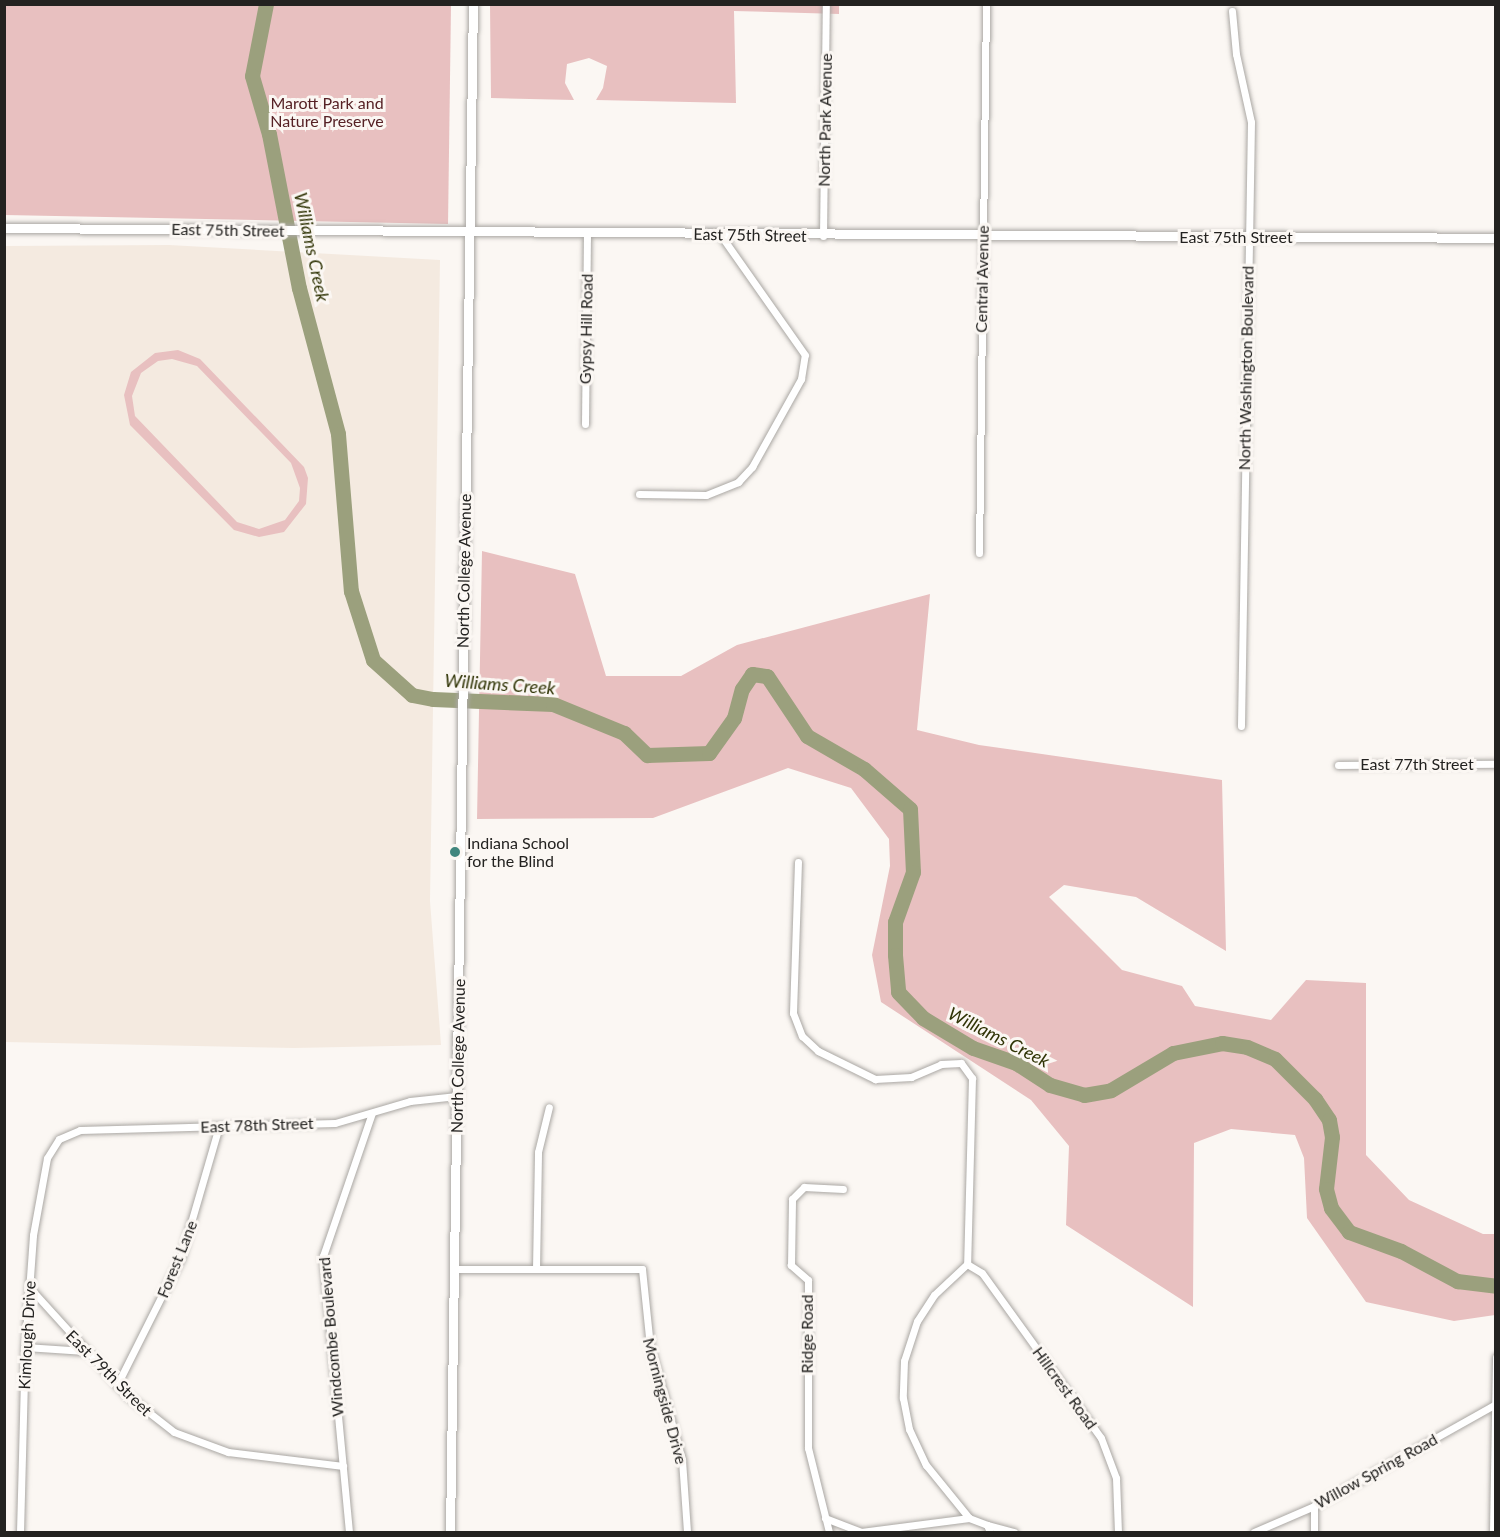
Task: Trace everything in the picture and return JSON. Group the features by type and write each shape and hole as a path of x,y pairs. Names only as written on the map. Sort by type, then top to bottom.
{"main road":[{"name":"North College Avenue","path":"450,1533 473,4"},
{"name":"East 75th Street","path":"4,228 983,238 1496,238"}],"street":[{"name":"North Park Avenue","path":"823,236 826,4"},
{"name":"Central Avenue","path":"979,553 986,4"},
{"name":"North Washington Boulevard","path":"1232,11 1236,54 1251,122 1247,238 1241,726"},
{"name":"Gypsy Hill Road","path":"585,424 587,234"},
{"path":"639,494 706,495 726,490 741,480 801,379 805,355 720,234"},
{"name":"East 77th Street","path":"1338,765 1496,764"},
{"path":"798,862 793,1013 802,1036 818,1051 875,1079 890,1081 941,1064 961,1063 972,1078 967,1264 940,1288 921,1313 907,1348 902,1389 905,1415 918,1452 969,1518 988,1529 1014,1533"},
{"name":"East 78th Street","path":"57,1142 80,1130 335,1123 410,1101 457,1096"},
{"path":"454,1269 536,1269 538,1152 549,1107"},
{"name":"Windcombe Boulevard","path":"349,1533 323,1253 372,1113"},
{"name":"Forest Lane","path":"117,1385 181,1257 219,1126"},
{"name":"Kimlough Drive","path":"20,1533 25,1347 29,1287 38,1197 47,1158 57,1142"},
{"name":"Ridge Road","path":"829,1533 808,1448 808,1280 791,1265 792,1199 804,1187 843,1189"},
{"name":"Hillcrest Road","path":"967,1264 982,1273 1105,1445 1116,1478 1118,1533"},
{"name":"Morningside Drive","path":"536,1269 642,1269 650,1346 682,1460 687,1533"},
{"name":"East 79th Street","path":"29,1287 85,1351 148,1414 199,1443 236,1454 343,1466"},
{"path":"25,1347 85,1351"},
{"path":"1493,1533 1496,1357"},
{"name":"Willow Spring Road","path":"1254,1533 1314,1506 1495,1404"},
{"path":"1314,1506 1314,1533"},
{"path":"825,1518 861,1532 969,1518"}],"shaded area":[{"path":"169,245 440,260 430,901 441,1045 294,1048 5,1042 5,246"}],"green space":[{"name":"Marott Park and Nature Preserve","path":"5,4 451,5 448,224 5,215"},
{"path":"839,4 839,14 734,11 736,103 596,100 603,88 607,66 589,58 567,64 565,83 574,100 491,98 490,5"},
{"path":"178,350 200,359 304,467 308,478 306,504 284,532 259,537 234,530 130,425 124,395 131,372 155,353","holes":["172,359 197,366 291,463 300,488 299,501 285,520 259,529 237,522 135,416 132,396 141,373 158,361"]},
{"path":"482,551 575,574 606,676 681,676 737,645 930,594 917,730 979,745 1222,780 1226,951 1136,897 1064,885 1049,897 1122,970 1182,986 1195,1006 1271,1020 1306,980 1366,983 1366,1155 1409,1200 1483,1234 1495,1234 1495,1315 1454,1321 1366,1302 1307,1218 1304,1158 1295,1135 1231,1129 1194,1143 1193,1307 1066,1225 1069,1146 1031,1100 881,1002 872,955 890,866 889,839 851,788 788,768 653,818 477,819"}],"waterway":[{"name":"Williams Creek","path":"266,4 252,76 269,134 299,288 338,434 351,591 373,660 412,695 433,699 553,704 624,733 647,755 709,753 734,718 742,689 752,674 767,676 807,736 864,769 910,809 913,872 895,922 895,955 898,992 923,1018 973,1048 1016,1063 1050,1085 1084,1095 1111,1090 1173,1053 1222,1043 1247,1047 1275,1059 1315,1099 1329,1120 1332,1137 1326,1189 1331,1208 1349,1232 1401,1251 1457,1281 1496,1286"}],"place":[{"name":"Indiana School for the Blind","path":"455,852"}]}
